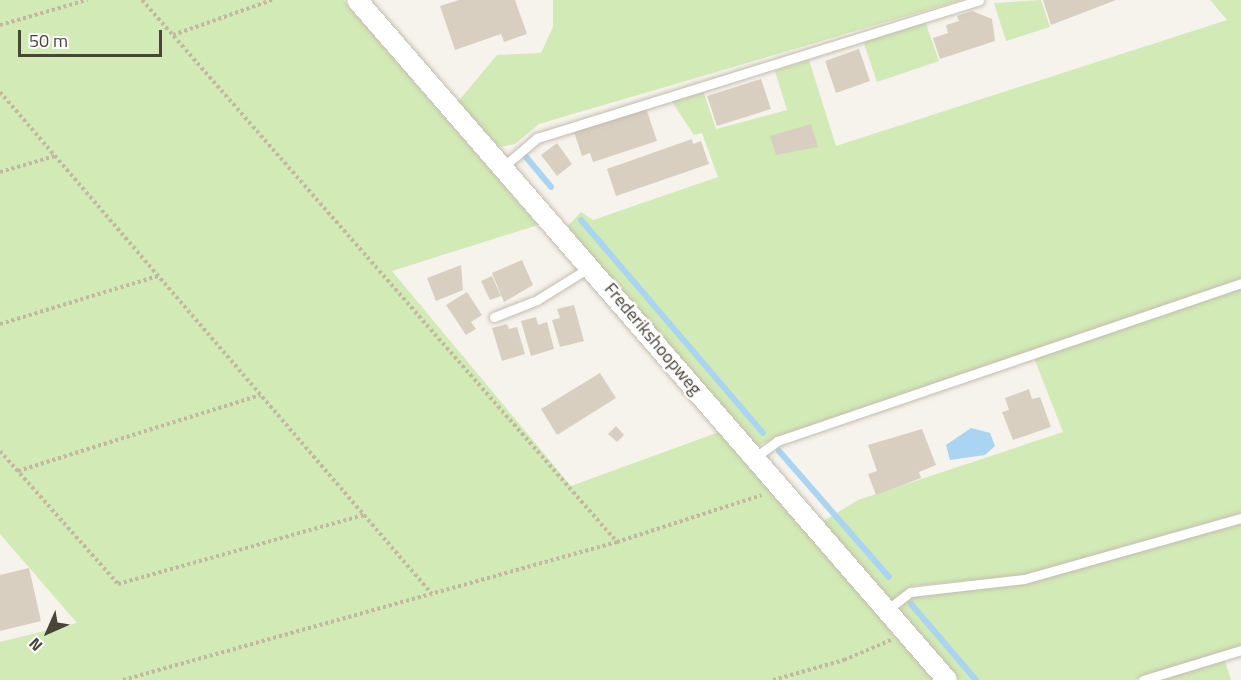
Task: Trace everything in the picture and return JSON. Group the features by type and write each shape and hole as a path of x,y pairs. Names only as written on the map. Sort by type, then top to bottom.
{"street":[{"name":"Frederikshoopweg","path":"366,3 503,167 947,680"}],"lane":[{"path":"503,167 537,138 979,0"},
{"path":"494,317 537,300 591,266"},
{"path":"754,458 777,441 1241,283"},
{"path":"886,611 910,592 1024,579 1241,518"},
{"path":"1143,680 1241,650"}],"path":[{"path":"0,25 87,0"},
{"path":"142,0 617,542"},
{"path":"173,35 272,0"},
{"path":"0,92 432,594"},
{"path":"0,172 55,156"},
{"path":"0,324 158,276"},
{"path":"18,471 260,395"},
{"path":"0,450 124,585 364,515"},
{"path":"123,680 617,542 779,488"},
{"path":"773,680 844,660 908,633"}],"green space":[{"path":"0,0 343,0 538,225 392,271 571,486 719,432 934,680 0,680 0,642 77,623 0,534"},
{"path":"553,0 961,0 539,124 515,144 500,147 456,104 497,55 541,53 553,27"},
{"path":"1041,0 1050,27 1006,41 994,3"},
{"path":"1210,0 1241,0 1241,280 755,446 565,229 581,212 593,220 718,177 702,133 694,135 670,99 703,90 716,129 787,110 775,71 809,60 836,146 1227,20"},
{"path":"925,21 939,61 877,82 863,41"},
{"path":"1241,286 1241,513 1024,575 912,586 888,602 820,523 858,500 1063,432 1034,358"},
{"path":"1241,523 1241,647 1134,680 955,680 899,614 905,601 918,595 1026,583"},
{"path":"1225,661 1231,680 1161,680"}],"water":[{"path":"971,428 990,433 995,446 985,455 950,460 946,445"}],"building":[{"path":"459,0 515,0 527,34 504,42 501,34 455,50 440,6"},
{"path":"1043,0 1116,0 1051,25"},
{"path":"972,11 992,19 995,41 940,59 933,38 948,33 946,25 959,21 957,16"},
{"path":"859,49 870,81 836,93 825,61"},
{"path":"761,79 771,109 717,126 707,96"},
{"path":"646,108 657,141 593,162 590,153 582,156 574,132"},
{"path":"811,124 818,147 776,155 770,136"},
{"path":"692,139 693,144 701,141 709,164 616,196 607,169"},
{"path":"557,143 572,164 557,176 541,155"},
{"path":"522,260 533,285 504,302 492,273"},
{"path":"461,265 463,290 436,301 427,278"},
{"path":"492,276 501,296 490,300 481,281"},
{"path":"467,292 482,315 471,322 476,329 466,335 446,305"},
{"path":"574,305 584,341 560,347 552,320 560,318 557,309"},
{"path":"536,317 538,325 547,322 554,349 531,356 521,321"},
{"path":"507,324 509,329 517,327 525,354 502,361 492,328"},
{"path":"600,373 616,398 557,435 541,409"},
{"path":"1029,389 1032,399 1040,397 1051,427 1013,440 1002,412 1009,410 1005,398"},
{"path":"616,426 624,435 617,442 608,434"},
{"path":"922,429 936,465 919,472 921,478 876,495 868,474 877,471 868,445"},
{"path":"29,568 41,621 0,631 0,575"}],"waterway":[{"path":"526,157 551,187"},
{"path":"581,220 763,433"},
{"path":"779,451 889,577"},
{"path":"911,604 976,680"}]}
